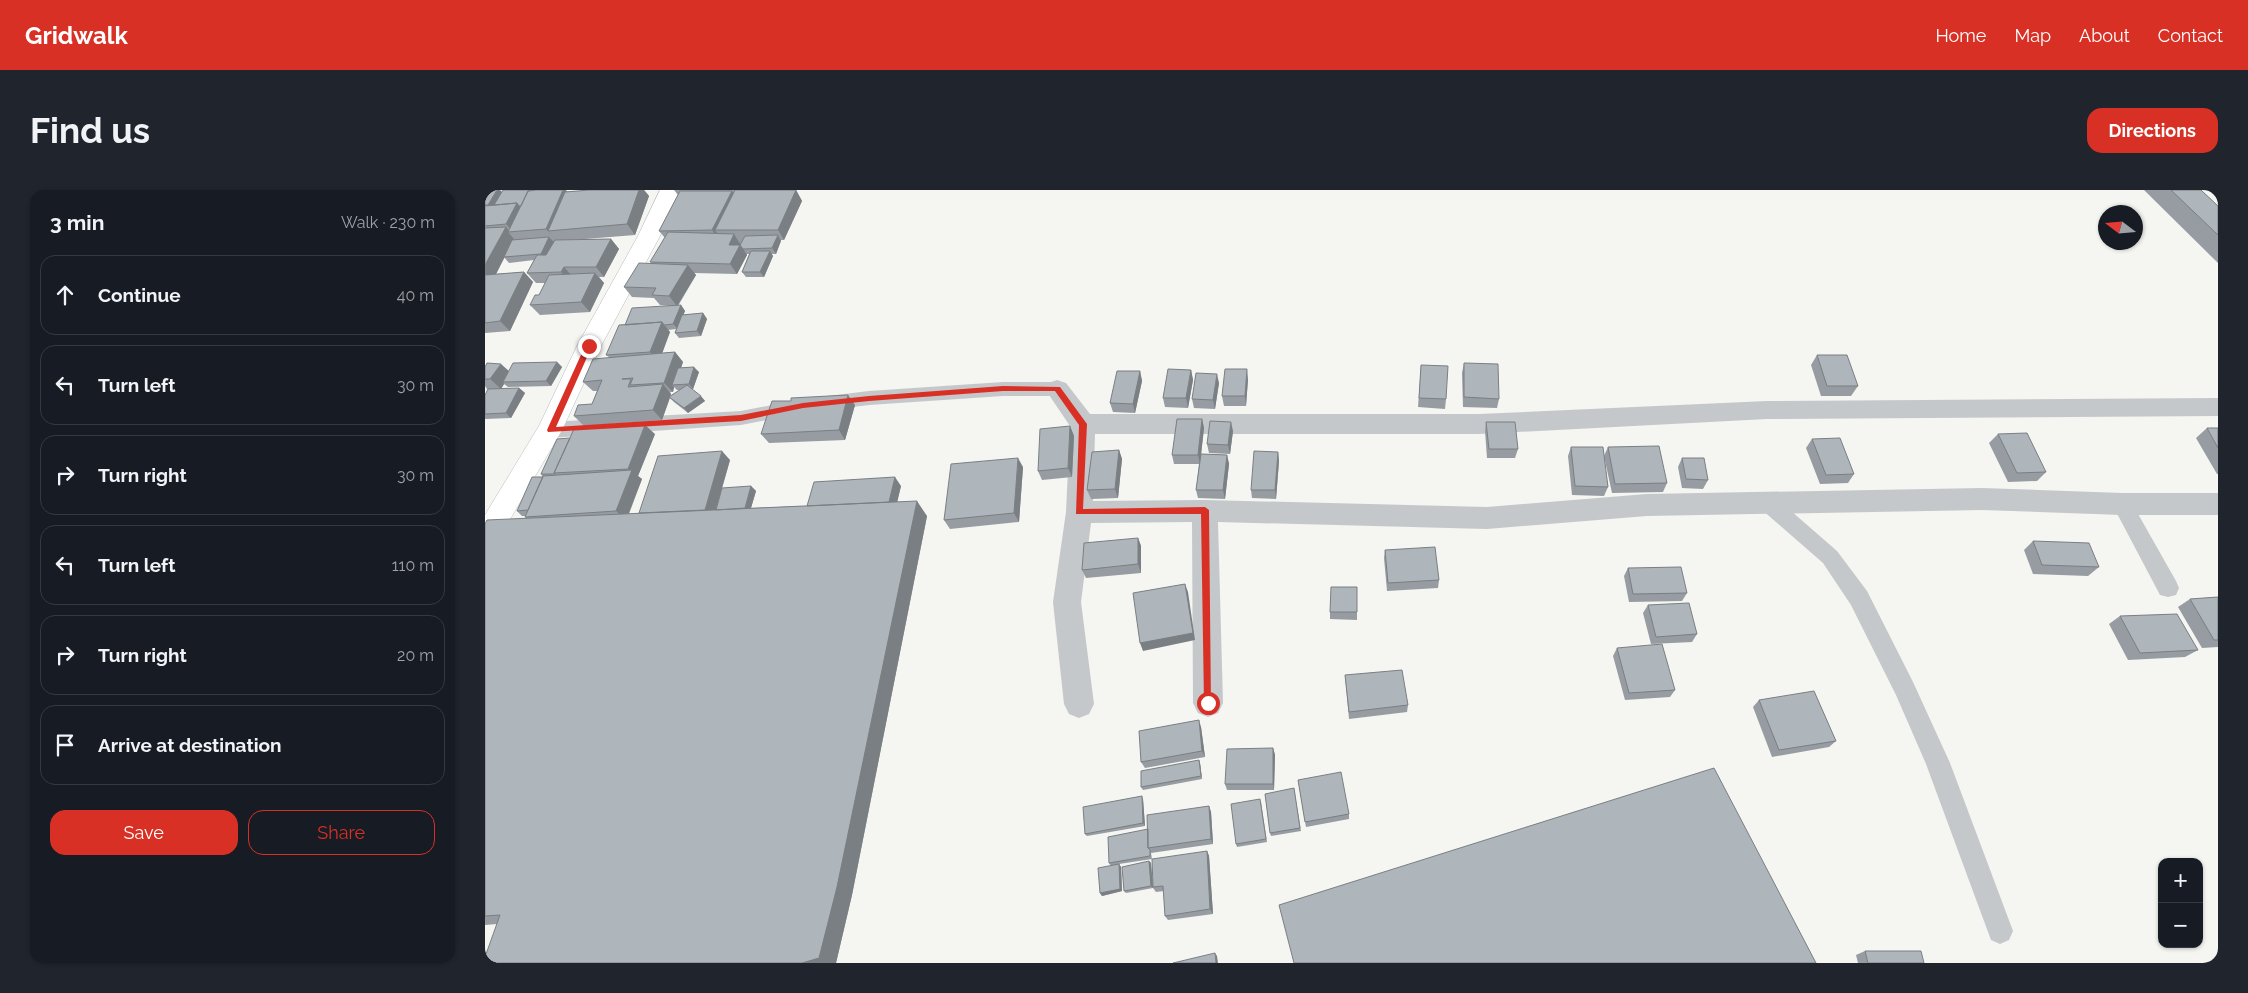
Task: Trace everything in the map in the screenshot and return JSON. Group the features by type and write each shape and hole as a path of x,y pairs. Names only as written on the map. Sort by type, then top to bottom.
{"street":[{"path":"485,539 551,430 589,346 649,236 670,190"},
{"path":"1057,388 1083,424 1079,512 1067,602 1079,704"},
{"path":"1083,424 1479,424 1767,410 2218,406"},
{"path":"1079,512 1205,510 1487,518 1647,505 1982,498 2122,504 2218,504"},
{"path":"1205,510 1208,703"}],"lane":[{"path":"551,430 741,418 803,406 869,398 1003,389 1057,388"},
{"path":"1768,503 1830,557 1859,598 1905,689 1938,763 2000,931"},
{"path":"2122,504 2167,588"}],"building":[{"path":"485,190 497,190 488,205 485,205"},
{"path":"503,190 533,190 528,191 521,206 517,203 494,205"},
{"path":"563,190 546,229 508,232 528,191"},
{"path":"639,190 627,224 548,231 565,192"},
{"path":"735,190 796,190 778,230 715,230"},
{"path":"2171,190 2201,190 2218,206 2218,235"},
{"path":"680,191 732,191 712,230 659,231"},
{"path":"517,203 506,224 485,226 485,206"},
{"path":"506,227 485,265 485,228"},
{"path":"668,232 734,234 729,245 740,245 730,264 650,262"},
{"path":"778,235 772,248 743,249 740,245 745,236"},
{"path":"549,237 541,254 504,257 512,240"},
{"path":"611,239 596,267 564,267 561,272 527,273 537,255 546,255 555,240"},
{"path":"751,251 770,251 760,272 742,272"},
{"path":"639,263 688,265 669,296 652,295 656,288 624,287"},
{"path":"524,272 500,321 485,323 485,275"},
{"path":"595,273 581,302 530,305 535,295 539,295 549,275"},
{"path":"681,305 673,324 664,325 662,322 625,325 632,308"},
{"path":"703,313 697,331 675,333 682,315"},
{"path":"662,322 650,352 606,355 619,325"},
{"path":"675,352 664,383 630,385 633,378 622,379 631,379 628,387 663,384 653,410 574,416 578,405 592,404 602,380 583,382 593,359"},
{"path":"1817,355 1847,355 1858,386 1827,386"},
{"path":"557,362 546,381 503,382 513,363"},
{"path":"487,363 501,364 490,379 485,379"},
{"path":"1464,363 1498,364 1499,399 1464,397"},
{"path":"1421,365 1448,366 1446,399 1419,398"},
{"path":"694,367 689,384 672,385 678,368"},
{"path":"1168,369 1191,370 1186,398 1163,398"},
{"path":"1225,369 1247,369 1245,396 1222,396"},
{"path":"1117,371 1140,371 1133,404 1110,403"},
{"path":"1196,373 1217,374 1213,400 1192,399"},
{"path":"687,385 701,396 684,408 669,397"},
{"path":"519,388 506,413 485,414 485,395 488,389"},
{"path":"848,395 839,430 761,434 772,401"},
{"path":"1177,419 1202,419 1198,455 1172,455"},
{"path":"1210,421 1231,422 1228,445 1207,444"},
{"path":"1486,422 1515,422 1518,449 1489,449"},
{"path":"645,425 628,469 554,473 574,429"},
{"path":"1070,426 1068,468 1038,471 1040,429"},
{"path":"2207,428 2218,428 2218,448"},
{"path":"2027,433 2046,472 2017,473 1998,434"},
{"path":"570,438 555,474 541,474 557,439"},
{"path":"1840,438 1854,474 1826,475 1812,439"},
{"path":"1659,446 1667,483 1615,484 1608,447"},
{"path":"1571,447 1603,447 1608,487 1575,486"},
{"path":"1119,450 1115,489 1087,490 1092,452"},
{"path":"722,451 705,510 639,513 658,456"},
{"path":"1254,451 1278,452 1275,490 1251,490"},
{"path":"1201,454 1227,455 1223,490 1196,490"},
{"path":"1018,458 1014,513 944,520 951,464"},
{"path":"1682,458 1704,458 1708,480 1686,479"},
{"path":"632,470 616,511 525,517 543,476"},
{"path":"532,477 543,477 528,510 517,511"},
{"path":"895,477 889,502 807,506 814,482"},
{"path":"751,486 745,508 716,510 722,488"},
{"path":"917,501 837,887 819,958 802,963 485,963 485,957 500,915 485,916 485,524 487,520"},
{"path":"1138,538 1138,564 1082,570 1084,543"},
{"path":"2033,541 2089,543 2099,567 2042,565"},
{"path":"1435,547 1439,580 1388,583 1385,550"},
{"path":"1681,567 1687,593 1633,594 1628,568"},
{"path":"1185,584 1193,633 1140,643 1133,593"},
{"path":"1331,587 1357,587 1357,612 1330,612"},
{"path":"2218,597 2218,640 2214,640 2190,599"},
{"path":"1689,603 1697,634 1656,637 1648,605"},
{"path":"2177,614 2198,650 2140,653 2120,616"},
{"path":"1662,644 1675,690 1629,693 1617,648"},
{"path":"1402,670 1408,705 1349,712 1345,675"},
{"path":"1814,691 1836,741 1779,750 1759,700"},
{"path":"1199,720 1202,751 1141,762 1139,731"},
{"path":"1273,748 1273,784 1225,784 1227,749"},
{"path":"1199,760 1201,776 1141,787 1141,771"},
{"path":"1714,768 1816,963 1294,963 1279,905"},
{"path":"1341,772 1349,814 1305,822 1298,780"},
{"path":"1294,788 1300,828 1270,833 1265,794"},
{"path":"1142,796 1143,823 1085,834 1083,807"},
{"path":"1260,799 1266,839 1236,844 1231,804"},
{"path":"1209,806 1211,839 1148,848 1147,815"},
{"path":"1148,829 1150,856 1109,863 1108,837"},
{"path":"1207,851 1210,909 1165,916 1163,886 1153,887 1152,859"},
{"path":"1149,861 1151,886 1124,891 1122,867"},
{"path":"1119,864 1120,889 1100,893 1098,868"},
{"path":"1865,951 1921,951 1924,963 1868,963"},
{"path":"1215,953 1216,963 1173,963"}],"route":[{"path":"589,346 551,430 741,418 803,406 869,398 1003,389 1057,388 1083,424 1079,512 1205,510 1208,703"}]}
